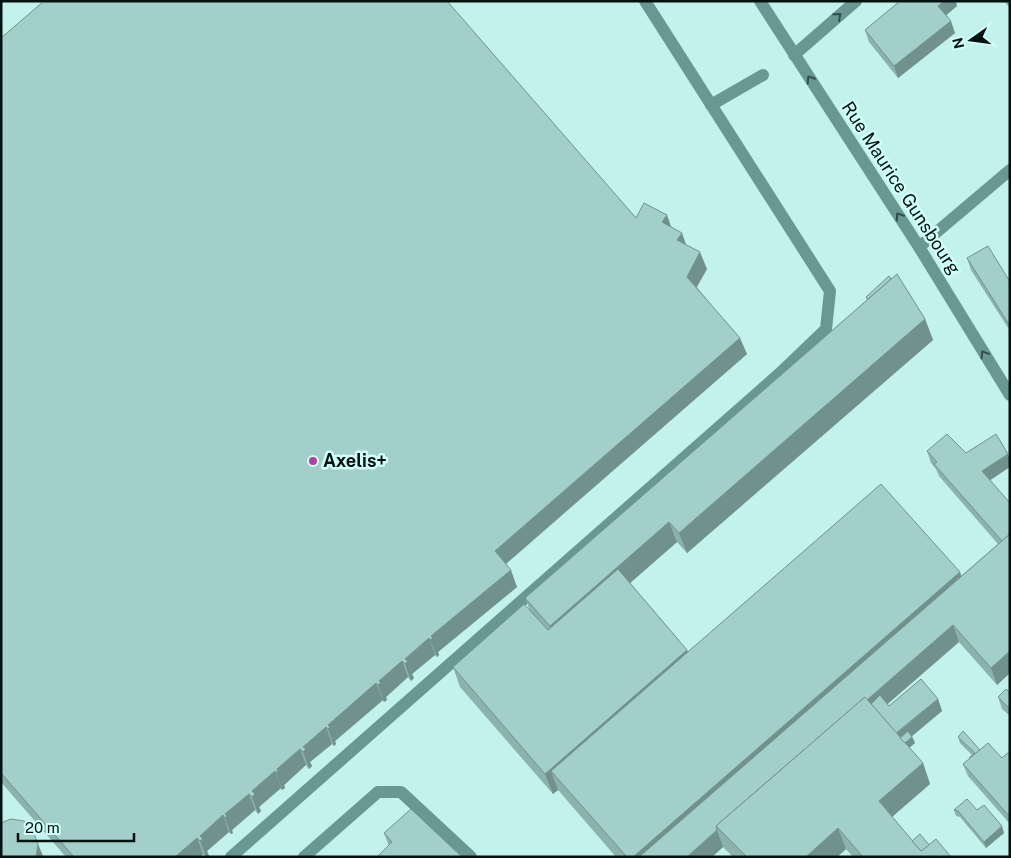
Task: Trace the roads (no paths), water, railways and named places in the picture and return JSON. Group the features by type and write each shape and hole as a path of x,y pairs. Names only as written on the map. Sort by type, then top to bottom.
{"street":[{"path":"231,857 779,374 826,329 830,291 645,1"},
{"name":"Rue Maurice Gunsbourg","path":"760,1 919,247 1010,396"},
{"path":"794,55 856,1"},
{"path":"711,105 763,75"},
{"path":"919,247 1010,170"},
{"path":"304,857 378,792 401,792 471,857"}],"place":[{"name":"Axelis+","path":"313,461"}]}
